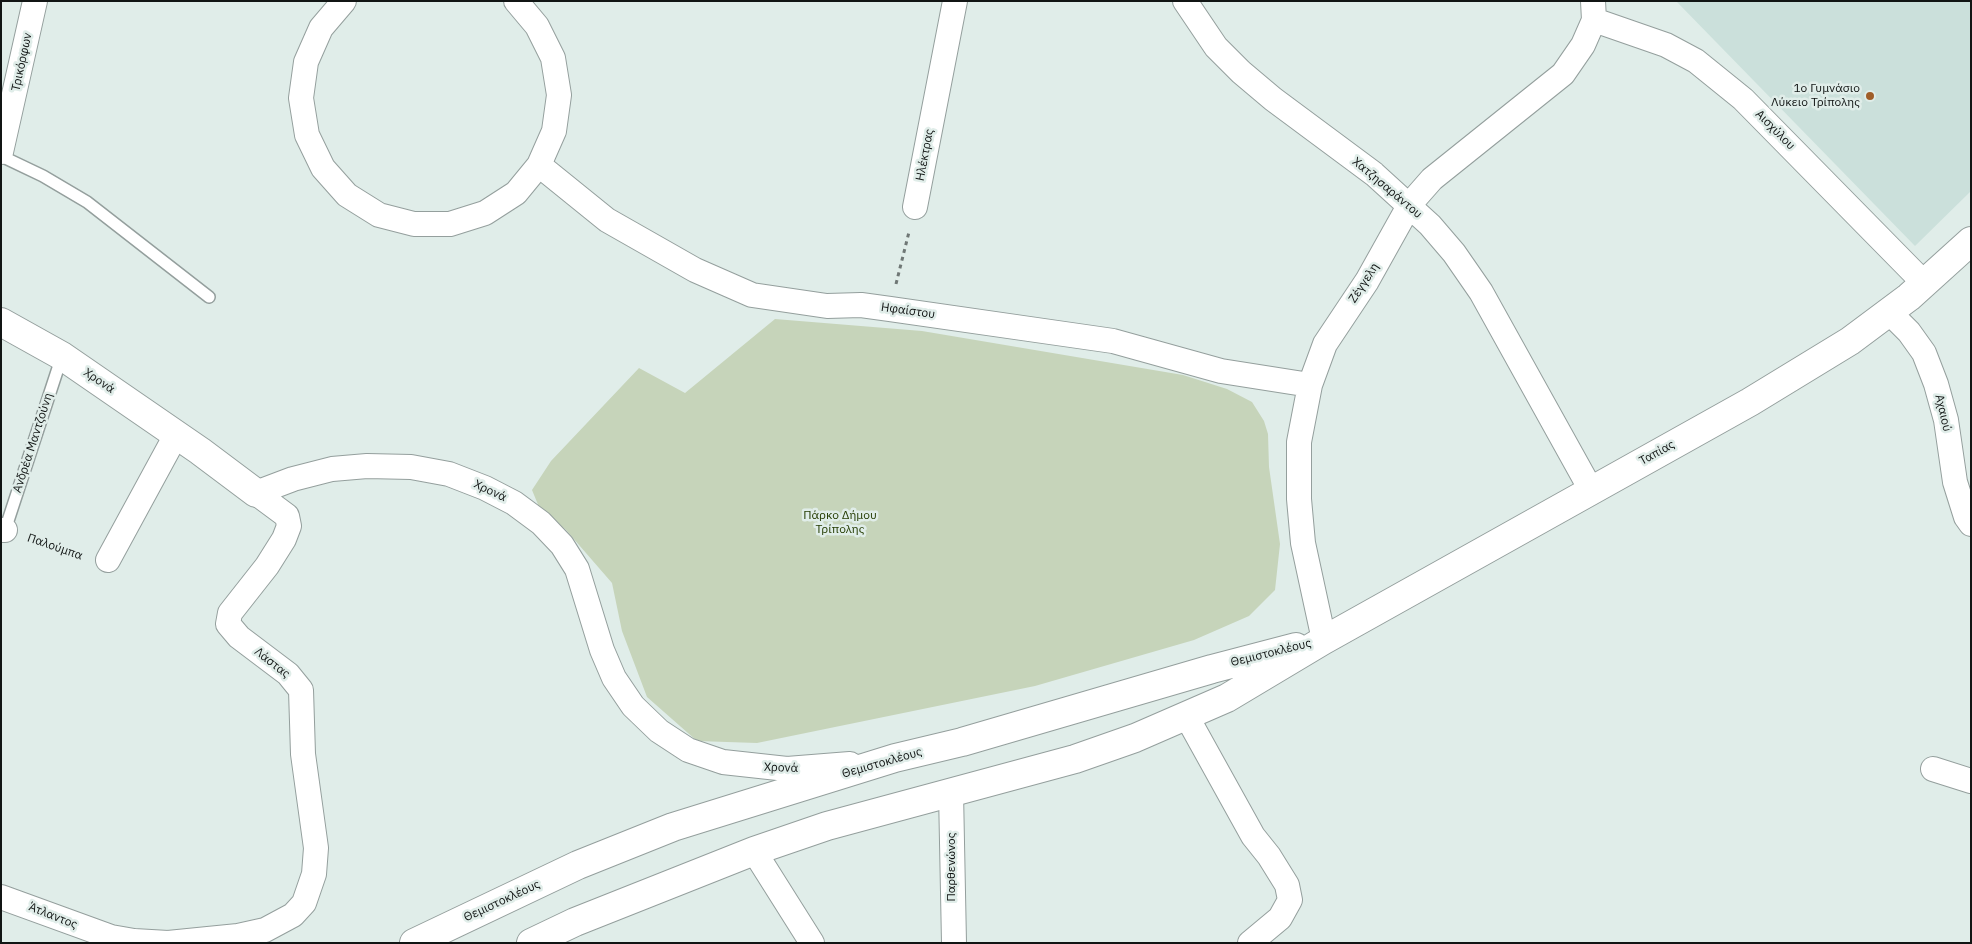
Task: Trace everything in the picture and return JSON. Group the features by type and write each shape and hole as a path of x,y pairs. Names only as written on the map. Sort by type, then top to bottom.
{"street":[{"name":"Τρικόρφων","path":"1,152 35,1"},
{"path":"344,1 321,28 306,62 302,98 307,134 323,168 347,195 379,215 414,224 450,224 485,213 516,193 539,165 554,131 559,95 553,58 537,26 516,1"},
{"name":"Ηλέκτρας","path":"915,207 955,1"},
{"name":"Χατζησαράντου","path":"1185,1 1216,47 1241,72 1410,204 1454,253 1481,292 1591,490"},
{"name":"Ζέγγελη","path":"1324,640 1303,542 1299,499 1299,442 1310,385 1325,344 1367,281 1410,204 1445,168 1563,74 1582,46 1594,10"},
{"name":"Αισχύλου","path":"1594,10 1696,61 1743,99 1925,284"},
{"name":"Ηφαίστου","path":"539,165 607,220 695,270 752,295 827,306 860,305 890,308 1113,341 1222,371 1310,385"},
{"name":"Ταπίας","path":"1324,640 1750,402 1850,342 1890,313 1925,284 1971,240"},
{"name":"Αχαιού","path":"1890,313 1909,332 1924,353 1936,384 1946,420 1955,482 1966,517 1971,524"},
{"name":"Χρονά","path":"1,322 62,356 256,493 293,479 332,469 367,466 411,467 440,472 485,488 514,503 541,524 562,545 577,570 602,650 614,678 633,706 659,731 688,750 723,762 787,770 822,768 895,758"},
{"path":"108,560 176,435"},
{"name":"Λάστας","path":"256,493 287,516 289,526 284,539 267,566 230,613 228,624 239,637 288,674 301,690 303,754 316,841 314,874 304,903"},
{"name":"Θεμιστοκλέους","path":"532,943 584,919 754,851 826,826 1075,759 1135,738 1227,698 1324,640"},
{"name":"Θεμιστοκλέους","path":"414,943 578,866 673,827 895,758 962,742 1212,668 1324,640"},
{"path":"1187,717 1229,797 1287,885 1290,900 1280,918 1250,943"},
{"path":"1933,769 1971,781"},
{"name":"Παρθενώνος","path":"951,792 954,943"},
{"path":"754,851 812,943"},
{"name":"Άτλαντος","path":"1,898 111,937 134,941 168,943 238,936 265,930 293,915 304,903"}],"lane":[{"path":"1,156 43,176 86,202 209,296"},
{"name":"Ανδρέα Μαντζούνη","path":"3,530 62,356"}],"path":[{"path":"890,308 915,207"},
{"name":"Παλούμπα","path":"3,530 91,560 108,560"}],"shaded area":[{"name":"1ο Γυμνάσιο Λύκειο Τρίπολης","path":"1676,1 1971,1 1971,191 1915,246"}],"green space":[{"name":"Πάρκο Δήμου Τρίπολης","path":"775,319 922,331 1183,375 1227,389 1252,402 1264,421 1268,434 1269,467 1280,544 1275,590 1249,616 1194,640 1035,686 757,743 697,741 647,697 622,631 612,583 566,530 539,507 532,490 551,461 639,368 685,393"}],"place":[{"name":"1ο Γυμνάσιο Λύκειο Τρίπολης","path":"1870,96"}]}
